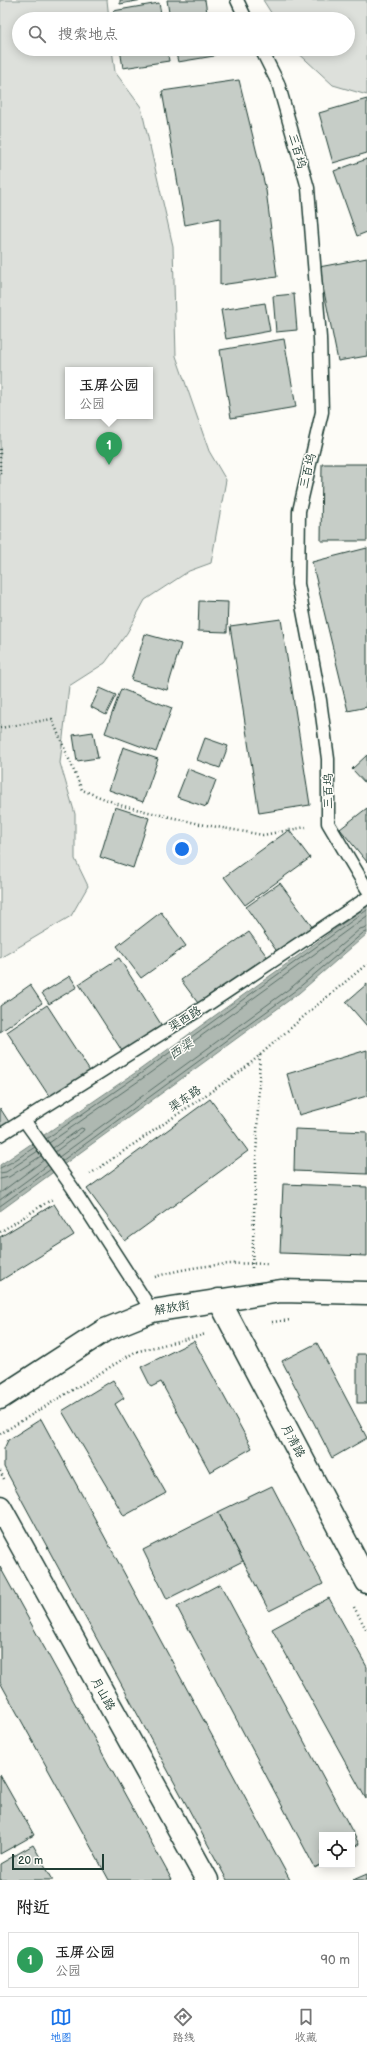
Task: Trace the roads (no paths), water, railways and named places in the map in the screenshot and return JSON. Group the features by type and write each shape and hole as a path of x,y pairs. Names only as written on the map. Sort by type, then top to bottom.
{"street":[{"name":"解放街","path":"0,1398 105,1330 152,1311 281,1291 367,1293"},
{"name":"月清路","path":"219,1300 367,1582"},
{"name":"月山路","path":"0,1507 207,1880"}],"lane":[{"path":"237,0 243,12"},
{"name":"三百坞","path":"264,56 278,83 308,188 320,338 322,412 299,511 298,584 320,700 328,759 328,823 367,889"},
{"name":"渠西路","path":"0,1135 210,1003 367,898"},
{"path":"24,1120 72,1187 152,1311"}],"water":[{"name":"西渠","path":"367,904 367,934 299,993 0,1211 0,1165 138,1071 349,919"}],"place":[{"name":"玉屏公园","path":"109,465"}]}
